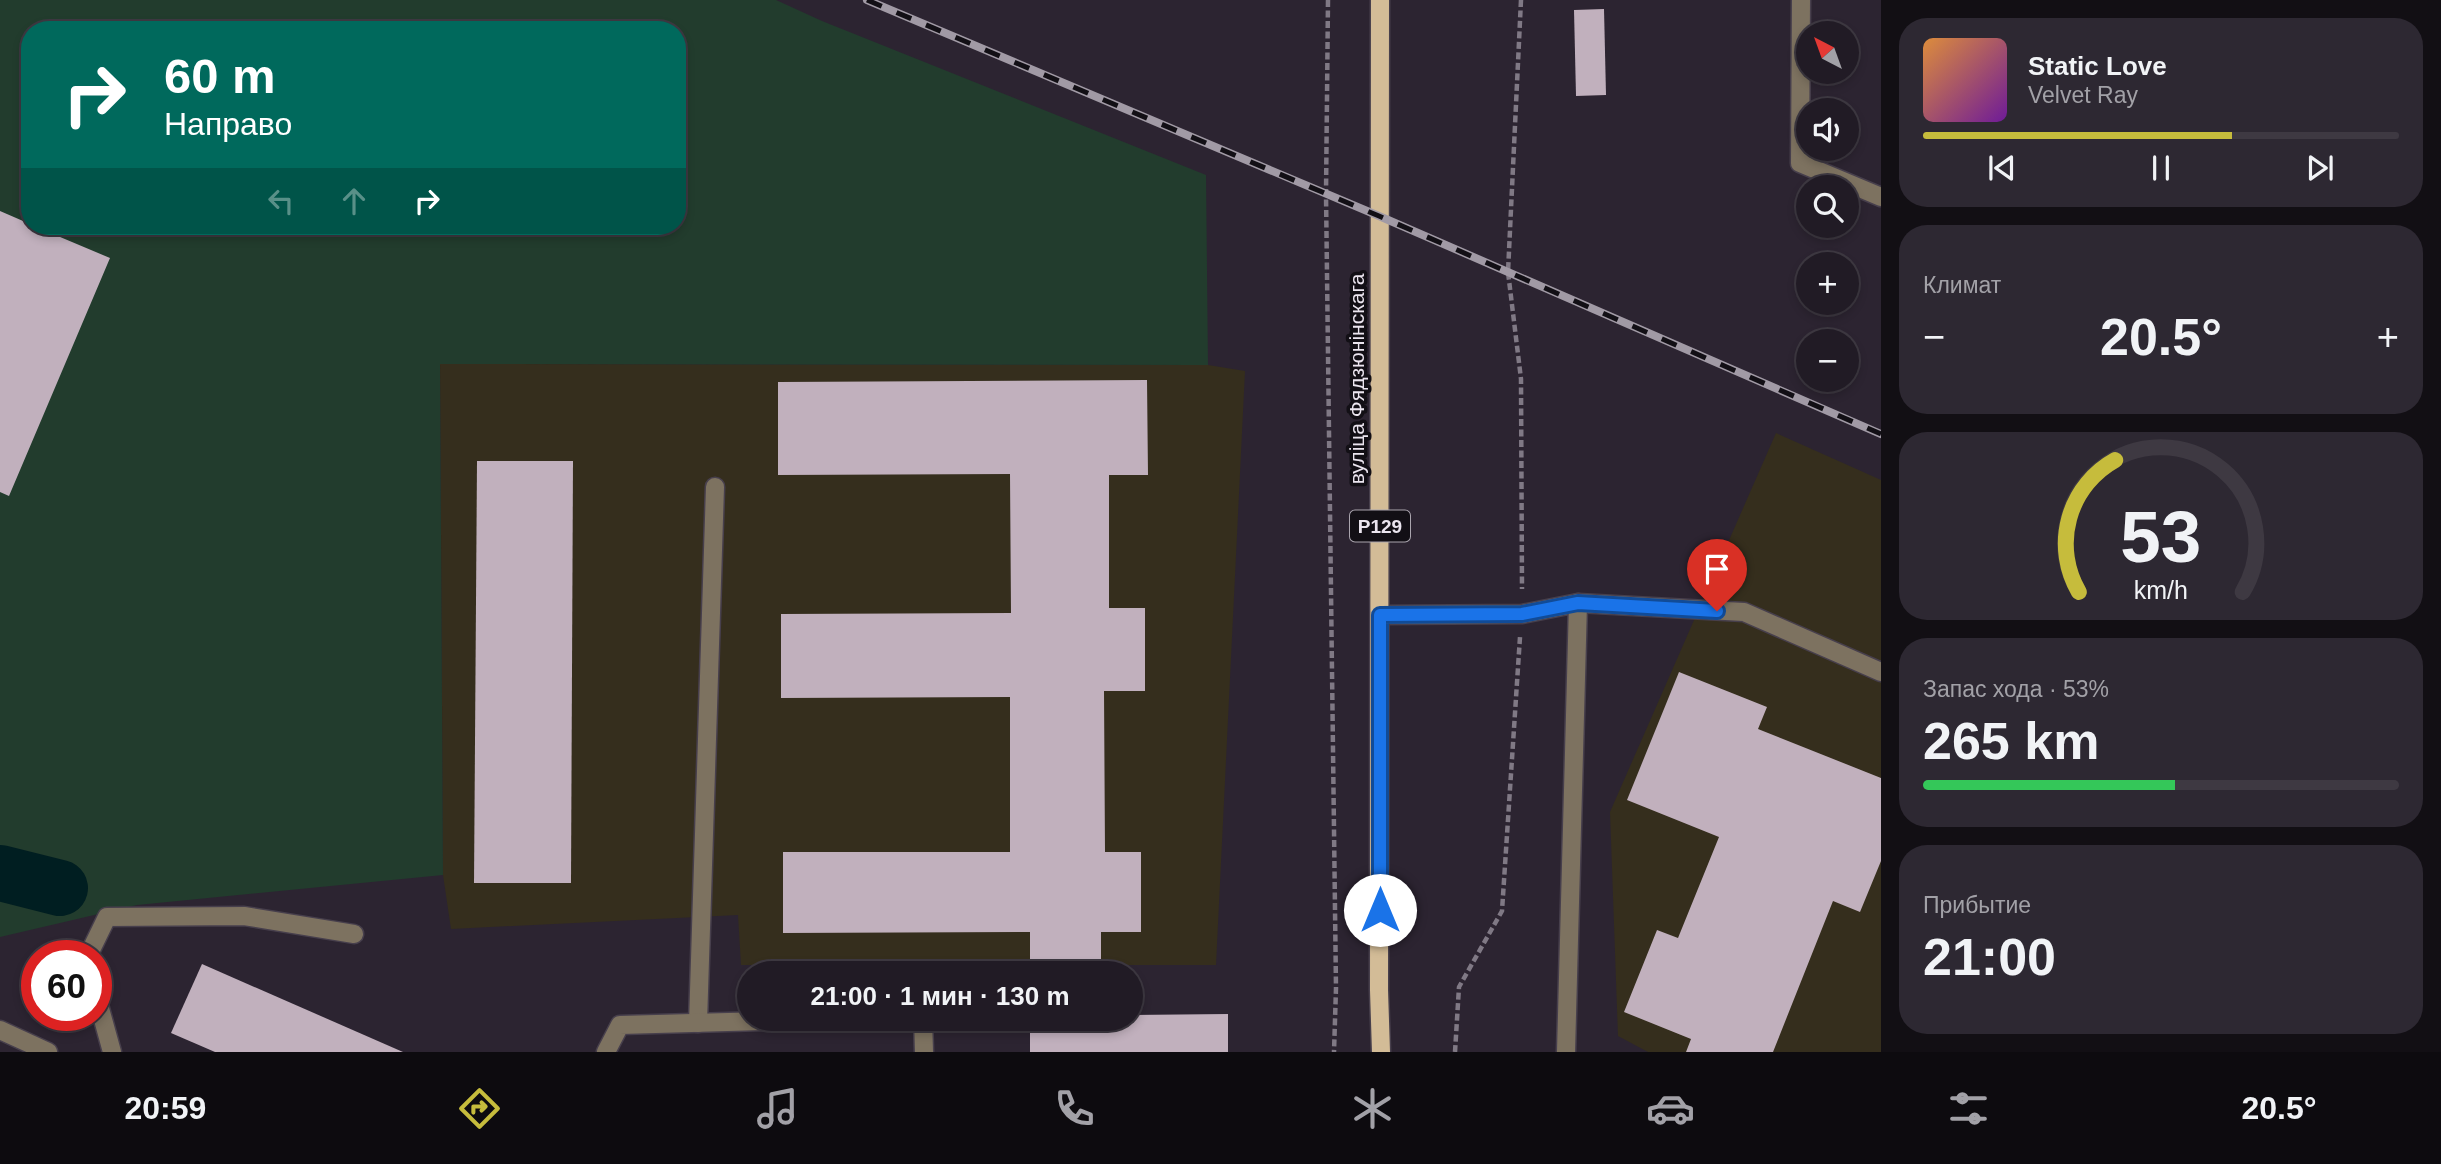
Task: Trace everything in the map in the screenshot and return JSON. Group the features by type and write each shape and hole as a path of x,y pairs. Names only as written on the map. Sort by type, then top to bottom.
{"main road":[{"name":"вуліца Фядзюнінскага","path":"1380,0 1381,1052"}],"street":[{"path":"1801,0 1800,163 1881,197"},
{"path":"698,1023 715,487"},
{"path":"1380,615 1522,614 1578,603 1744,612 1881,673"},
{"path":"1566,1052 1578,603"},
{"path":"96,940 107,917 244,916 354,934"},
{"path":"606,1052 620,1025 737,1022"},
{"path":"0,1030 48,1052"},
{"path":"106,1031 112,1052"},
{"path":"923,1031 924,1052"}],"path":[{"path":"1328,0 1326,194 1336,988 1334,1052"},
{"path":"1455,1052 1459,987 1502,911 1522,614 1521,379 1508,272 1521,0"}],"shaded area":[{"path":"440,364 1208,365 1245,371 1216,965 1143,965 1143,961 741,961 738,915 451,929 443,875"},
{"path":"1776,433 1881,480 1881,1052 1648,1052 1618,1036 1610,812"}],"green space":[{"path":"0,0 776,0 822,21 1206,175 1208,365 440,364 443,875 137,905 0,937"}],"building":[{"path":"1604,9 1606,95 1576,96 1574,10"},
{"path":"0,211 21,220 21,235 55,235 110,258 9,496 0,492"},
{"path":"1147,380 1148,475 1109,475 1109,608 1145,608 1145,691 1104,691 1105,852 1141,852 1141,932 1101,932 1101,961 1030,961 1030,932 783,933 783,852 1010,852 1010,697 781,698 781,614 1011,613 1010,474 778,475 778,382"},
{"path":"477,461 573,461 571,883 474,883"},
{"path":"1679,672 1767,707 1758,729 1881,778 1881,861 1860,912 1833,901 1773,1052 1686,1052 1691,1039 1624,1012 1657,930 1678,938 1719,837 1627,800"},
{"path":"202,964 403,1052 215,1052 171,1033"},
{"path":"1228,1014 1228,1052 1030,1052 1030,1031 1143,1031 1143,1015"}],"waterway":[{"path":"0,873 60,888"}],"railway":[{"path":"867,0 1379,216 1881,434"}],"route":[{"path":"1380,910 1380,615 1522,614 1578,603 1717,611"}]}
